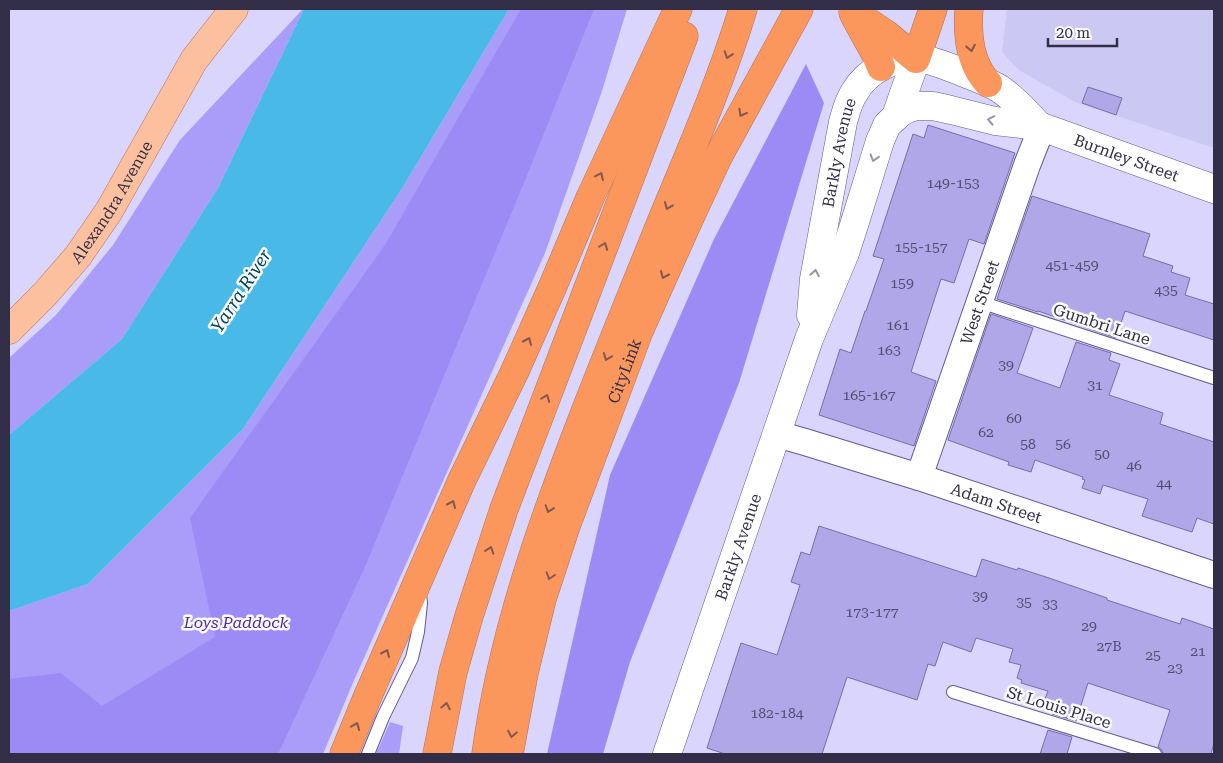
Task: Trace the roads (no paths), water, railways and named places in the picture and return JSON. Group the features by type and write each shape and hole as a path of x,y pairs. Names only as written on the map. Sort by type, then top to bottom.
{"highway":[{"path":"344,754 462,480 552,288 590,198 678,9"},
{"path":"437,754 454,672 469,616 504,509 693,9"},
{"path":"486,754 504,656 540,534 602,369 709,107 743,9"},
{"name":"CityLink","path":"509,754 524,673 542,599 566,526 639,331 718,157 799,9"},
{"path":"851,11 886,34 916,59 933,9"},
{"path":"969,9 969,38 972,56 977,69 988,83"},
{"path":"851,11 876,55 880,67"}],"main road":[{"name":"Alexandra Avenue","path":"194,60 211,9"},
{"name":"Alexandra Avenue","path":"9,330 45,294 71,264 109,211 194,60 234,9"},
{"name":"Barkly Avenue","path":"667,754 809,339 845,253 884,129 896,116 916,59 897,60 880,67 870,74 850,99 843,122 814,279 809,339"},
{"name":"Burnley Street","path":"916,59 938,63 999,88 1041,127"},
{"path":"880,67 896,116"},
{"name":"Burnley Street","path":"896,116 912,107 933,106 995,122 1041,127 1214,189"}],"street":[{"name":"West Street","path":"919,478 1041,127"},
{"name":"Adam Street","path":"777,434 919,478 1214,575"}],"lane":[{"name":"Gumbri Lane","path":"980,302 1214,378"},
{"path":"368,754 383,716 412,658 420,618 419,578"},
{"name":"St Louis Place","path":"953,692 1155,754"}],"water":[{"name":"Yarra River","path":"304,9 509,9 403,187 243,429 88,584 9,611 9,435 122,339 218,188"}],"park label":[{"name":"Loys Paddock","path":"236,622"}]}
